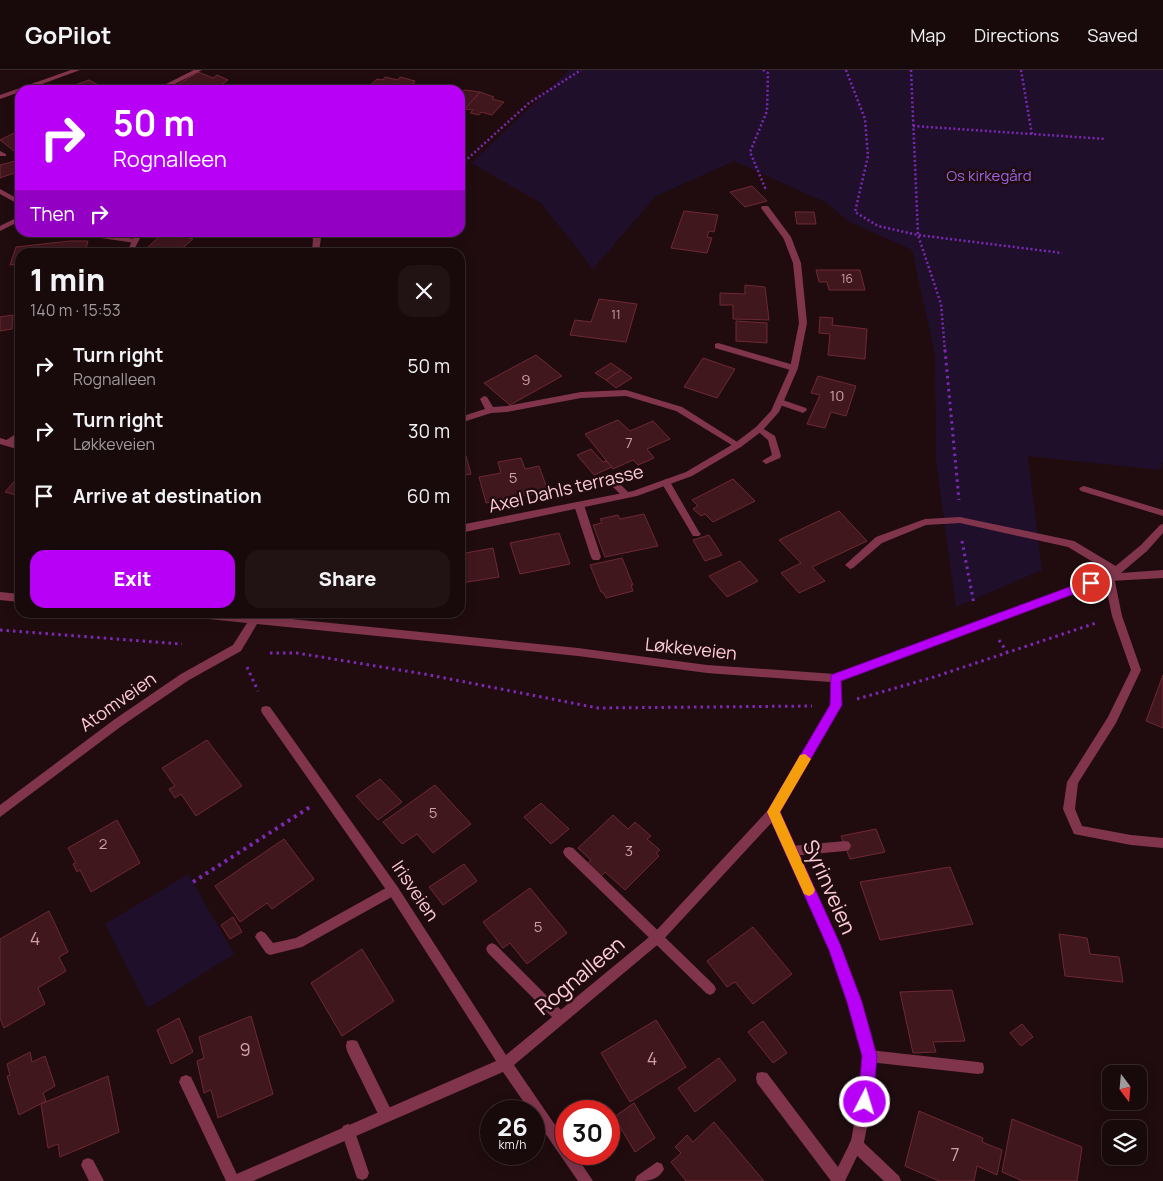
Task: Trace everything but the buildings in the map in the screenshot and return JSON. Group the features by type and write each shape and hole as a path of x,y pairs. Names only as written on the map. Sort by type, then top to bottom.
{"street":[{"path":"36,84 77,70"},
{"path":"168,85 199,70"},
{"path":"0,97 15,92"},
{"path":"0,191 15,199"},
{"name":"Axel Dahls terrasse","path":"465,528 626,495 689,474 738,445 759,429 775,412 794,368 802,324 797,263 787,236 765,208"},
{"path":"0,229 15,221"},
{"path":"102,237 135,241"},
{"path":"132,248 137,237"},
{"path":"718,346 794,368"},
{"path":"465,418 490,410 507,409 581,395 626,393 679,409 738,445"},
{"path":"484,399 490,410"},
{"path":"780,402 803,410"},
{"path":"759,429 772,438 777,456 766,461"},
{"path":"607,476 626,495"},
{"path":"666,482 696,534"},
{"path":"1084,489 1163,513"},
{"path":"579,505 596,557"},
{"path":"850,565 879,540 925,522 960,520 1071,544 1113,574 1163,574"},
{"name":"Løkkeveien","path":"227,618 578,652 706,669 835,678 1113,574 1144,548 1163,527"},
{"path":"1113,574 1117,616 1136,670 1112,720 1073,782 1069,809 1078,830 1131,840 1163,843"},
{"path":"0,596 15,598"},
{"path":"237,648 252,621"},
{"name":"Atomveien","path":"0,812 119,722 184,677 237,648"},
{"name":"Rognalleen","path":"237,1181 505,1064 658,937 774,812 836,705 835,678"},
{"name":"Irisveien","path":"266,710 393,890 505,1064 555,1136"},
{"name":"Syrinveien","path":"774,812 835,949 854,1002 869,1056 865,1102 856,1145 839,1180"},
{"path":"791,851 844,846"},
{"path":"568,852 658,937 710,990"},
{"path":"260,937 270,949 298,943 393,890"},
{"path":"492,949 561,1018"},
{"path":"352,1046 386,1115"},
{"path":"869,1056 978,1068"},
{"path":"762,1078 839,1180"},
{"path":"186,1082 233,1181"},
{"path":"348,1132 362,1173"},
{"path":"856,1145 894,1181"},
{"path":"88,1165 97,1181"},
{"name":"Irisveien","path":"575,1165 586,1181"},
{"path":"642,1181 657,1169"}],"path":[{"path":"465,161 528,103 581,70"},
{"path":"763,70 768,73 767,111 750,152 763,185 778,205 765,208"},
{"path":"846,70 864,119 868,156 855,212 878,226 918,234 1062,254"},
{"path":"911,70 918,234 941,304 960,520 975,607 1007,652"},
{"path":"1021,70 1032,135"},
{"path":"913,126 1106,139"},
{"path":"0,630 182,644"},
{"path":"237,648 266,710"},
{"path":"192,882 327,796"}],"green space":[{"name":"Os kirkegård","path":"569,70 1163,70 1163,462 1160,470 1028,456 1042,570 956,607 936,461 935,354 912,250 848,221 827,203 734,161 656,196 593,269 541,203 471,163"},
{"path":"188,874 234,954 148,1008 105,924"}],"slow traffic":[{"path":"805,759 774,812 809,890"}],"route":[{"path":"865,1102 869,1056 854,1002 835,949 774,812 836,705 835,678 1091,583"}]}
